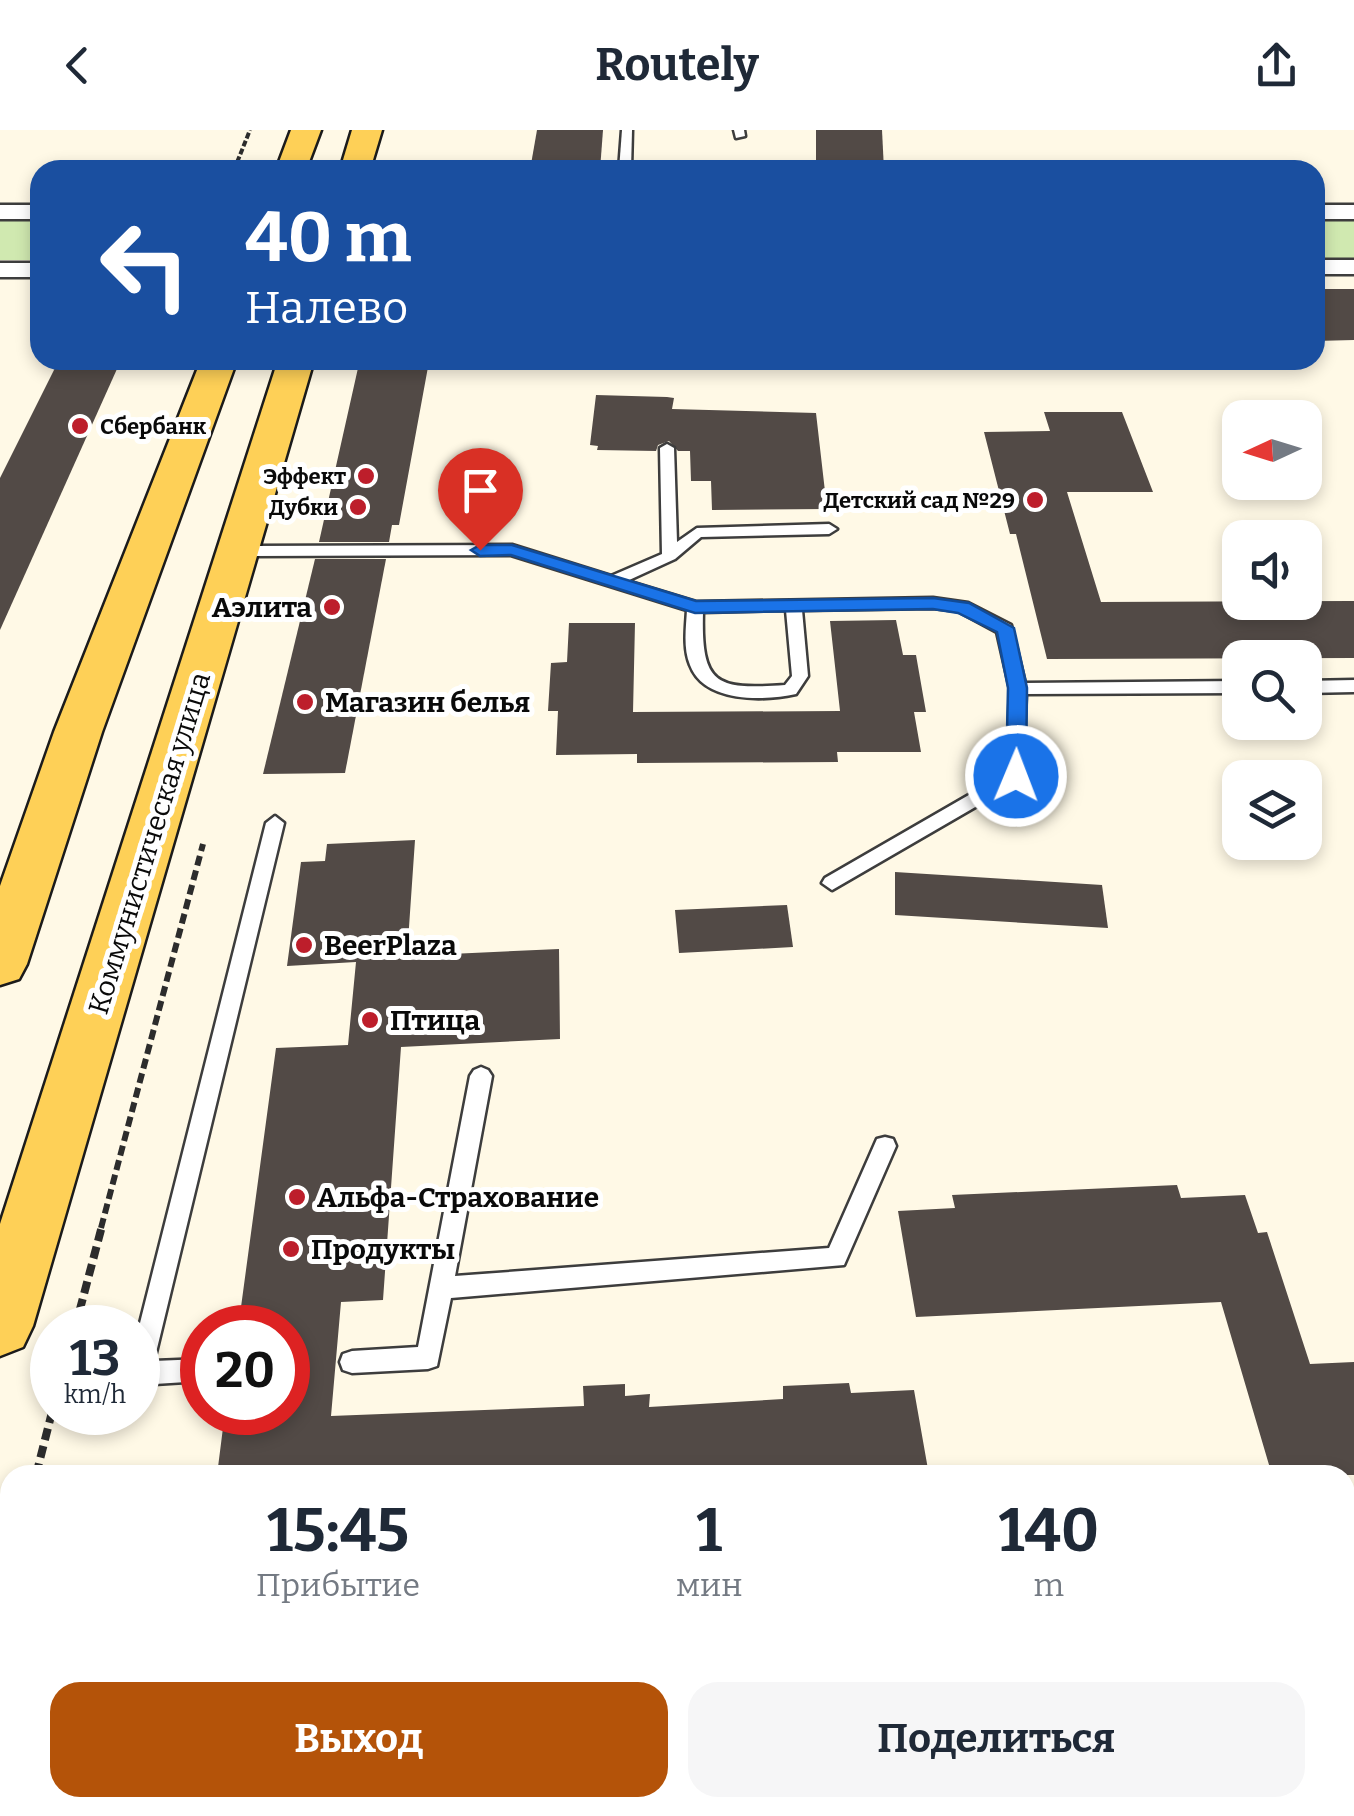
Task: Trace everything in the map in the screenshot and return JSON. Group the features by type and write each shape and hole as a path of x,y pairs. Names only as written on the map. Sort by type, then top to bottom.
{"main road":[{"path":"295,160 306,130"},
{"path":"358,160 367,130"},
{"path":"0,964 78,732 215,370"},
{"name":"Коммунистическая улица","path":"0,1326 293,370"}],"street":[{"path":"0,212 30,212"},
{"path":"1325,212 1354,212"},
{"path":"1325,267 1354,267"},
{"path":"0,270 30,270"}],"lane":[{"path":"626,160 627,130"},
{"path":"667,448 670,556"},
{"path":"615,580 670,556 697,533 830,528"},
{"path":"238,551 512,550 695,607 933,603 962,608 1005,628 1018,688 1016,776 832,883"},
{"path":"695,607 695,657 700,671 715,686 739,692 790,690 800,676 792,605"},
{"path":"1322,687 1354,686"},
{"path":"1018,688 1222,687"},
{"path":"180,1371 140,1374 275,823"},
{"path":"352,1362 428,1358 481,1076"},
{"path":"441,1288 836,1258 886,1146"}],"path":[{"path":"238,160 250,130"},
{"path":"39,1465 46,1435"}],"green space":[{"path":"0,218 30,218 30,260 0,260"},
{"path":"1325,218 1354,218 1354,261 1325,261"}],"building":[{"path":"537,130 603,130 601,160 532,160"},
{"path":"816,130 882,130 884,160 816,160"},
{"path":"1325,289 1354,289 1354,340 1325,341"},
{"path":"54,370 117,370 0,630 0,478"},
{"path":"358,370 427,370 399,525 392,525 389,542 319,542"},
{"path":"596,395 674,398 672,409 816,413 827,509 712,510 711,481 691,481 690,451 678,451 669,441 658,445 656,451 597,450 598,446 590,445"},
{"path":"1044,412 1122,412 1153,492 1067,492 1101,602 1222,602 1222,620 1322,620 1322,601 1354,601 1354,658 1322,658 1322,640 1222,640 1222,658 1047,659 1016,534 1010,534 984,432 1050,431"},
{"path":"315,559 386,559 345,773 263,774"},
{"path":"896,620 903,655 916,655 926,712 914,712 921,752 837,752 838,762 637,763 637,754 556,755 558,711 548,711 551,663 567,662 569,623 635,623 633,712 840,711 830,621"},
{"path":"415,840 407,956 559,949 560,1039 401,1047 383,1300 341,1302 331,1416 584,1406 583,1386 625,1384 625,1396 650,1394 649,1407 783,1399 783,1386 849,1383 851,1393 914,1390 927,1465 218,1465 222,1435 310,1435 310,1305 241,1305 276,1048 348,1045 356,962 287,966 301,862 325,861 327,844"},
{"path":"895,872 1102,885 1108,928 895,915"},
{"path":"787,905 793,947 679,953 675,910"},
{"path":"1177,1185 1181,1198 1245,1195 1258,1233 1267,1232 1310,1364 1354,1362 1354,1465 1269,1465 1221,1302 916,1317 898,1211 955,1208 952,1195"}],"place":[{"name":"Сбербанк","path":"80,426"},
{"name":"Эффект","path":"366,476"},
{"name":"Детский сад №29","path":"1035,500"},
{"name":"Дубки","path":"358,507"},
{"name":"Аэлита","path":"332,607"},
{"name":"Магазин белья","path":"305,702"},
{"name":"BeerPlaza","path":"304,945"},
{"name":"Птица","path":"370,1020"},
{"name":"Альфа-Страхование","path":"297,1197"},
{"name":"Продукты","path":"291,1249"}],"route":[{"path":"480,550 512,550 695,607 933,603 962,608 1005,628 1018,688 1016,776"}]}
